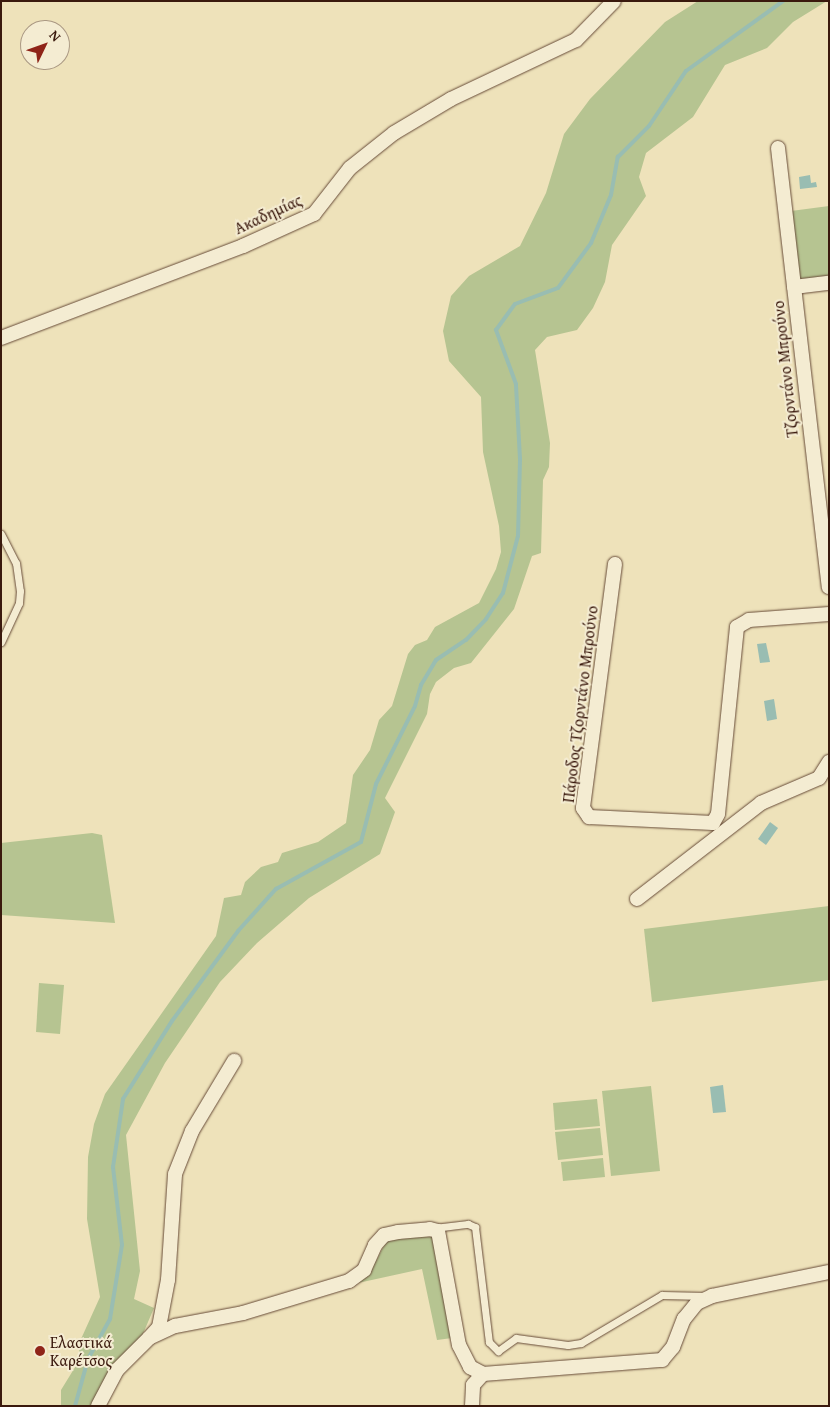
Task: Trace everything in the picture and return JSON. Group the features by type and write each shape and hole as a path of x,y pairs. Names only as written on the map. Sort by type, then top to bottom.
{"street":[{"name":"Ακαδημίας","path":"1,338 243,246 314,214 350,168 394,133 451,99 576,40 614,1"},
{"name":"Τζορντάνο Μπρούνο","path":"778,148 829,587"},
{"path":"794,287 829,283"},
{"name":"Πάροδος Τζορντάνο Μπρούνο","path":"615,564 582,808 589,817 714,823 718,814 737,627 749,620 829,614"},
{"path":"637,899 761,803 819,778 829,762"},
{"path":"98,1406 117,1370 150,1338 158,1327 167,1287 175,1174 192,1131 234,1061"},
{"path":"150,1338 175,1326 242,1313 350,1281 368,1264 375,1245 384,1235 430,1229 441,1235 464,1360 483,1374 662,1360 673,1347 689,1310 712,1296 829,1272"},
{"path":"472,1406 473,1385 483,1374"}],"lane":[{"path":"1,534 16,563 20,590 19,603 1,642"},
{"path":"430,1229 470,1223 475,1227 489,1342 498,1351 516,1338 568,1345 581,1343 662,1295 712,1296"}],"green space":[{"path":"698,1 827,1 793,22 767,48 725,65 693,117 646,153 639,177 646,196 612,245 605,282 593,308 577,330 547,337 535,350 550,443 549,467 543,480 541,553 532,556 514,609 471,663 454,668 436,682 430,694 427,714 385,798 395,812 380,854 309,898 257,943 220,982 165,1063 126,1135 140,1271 134,1299 154,1308 142,1336 116,1363 102,1383 92,1406 61,1406 61,1390 77,1364 81,1339 100,1297 87,1219 88,1157 94,1124 105,1094 216,936 224,898 241,895 245,882 261,867 278,862 282,853 318,842 346,823 353,775 370,750 379,720 392,706 408,654 415,645 427,640 435,627 479,603 496,569 501,552 499,526 483,452 481,397 449,361 443,331 451,296 469,276 520,246 546,193 564,134 590,99 665,22"},
{"path":"829,206 829,279 799,283 791,211"},
{"path":"92,833 102,835 115,923 1,915 1,843"},
{"path":"829,906 829,980 652,1002 644,929"},
{"path":"39,983 64,985 60,1034 36,1032"},
{"path":"651,1086 660,1171 611,1176 602,1091"},
{"path":"597,1099 600,1126 555,1130 553,1103"},
{"path":"600,1128 603,1155 558,1160 555,1132"},
{"path":"603,1158 605,1177 563,1181 561,1162"},
{"path":"433,1234 452,1338 437,1340 422,1269 358,1283 368,1276 388,1238"}],"water":[{"path":"810,175 811,183 816,182 817,187 800,189 799,177"},
{"path":"766,643 770,662 760,663 757,644"},
{"path":"774,699 777,719 767,721 764,701"},
{"path":"770,822 778,828 766,845 758,839"},
{"path":"723,1085 726,1112 713,1113 710,1087"}],"waterway":[{"path":"75,1406 88,1359 110,1319 122,1245 113,1167 123,1099 172,1021 238,931 276,889 361,842 376,784 415,706 421,685 436,660 466,640 486,619 503,593 518,536 520,459 516,384 496,330 515,304 558,288 591,243 611,195 618,157 649,126 686,71 783,1"}],"place":[{"name":"Ελαστικά Καρέτσος","path":"40,1351"}]}
